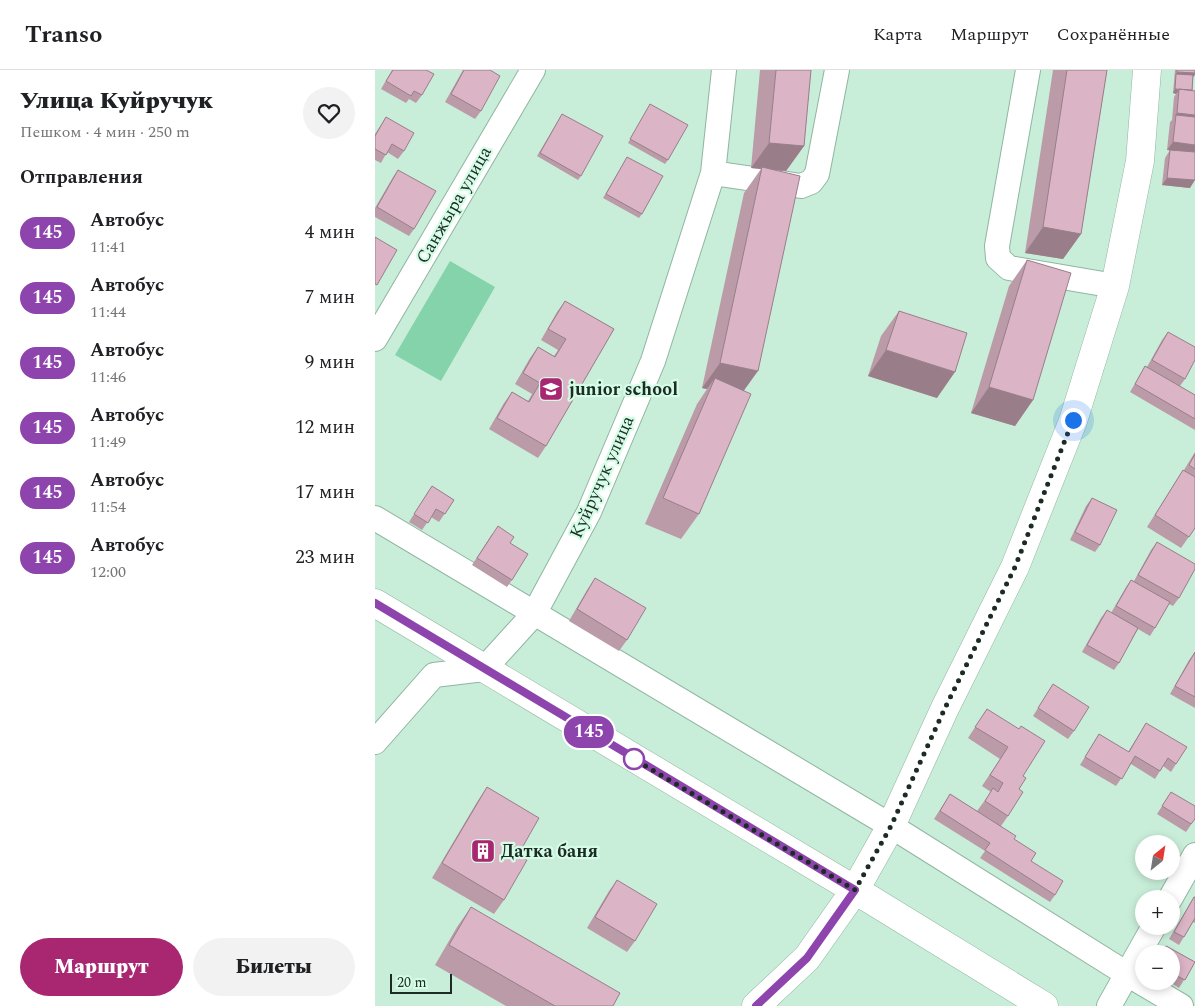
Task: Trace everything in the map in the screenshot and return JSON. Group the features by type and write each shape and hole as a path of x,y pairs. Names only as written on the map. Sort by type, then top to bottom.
{"street":[{"name":"Санжыра улица","path":"375,339 533,70"},
{"name":"Куйручук улица","path":"484,669 534,614 589,512 653,361 713,173 724,70"},
{"path":"713,173 801,186 811,182 817,174 837,70"},
{"path":"1029,70 997,246 998,258 1009,268 1115,286"},
{"path":"756,1006 807,958 855,890 891,826 945,708 1015,567 1073,420 1115,286 1140,161 1147,70"},
{"path":"375,518 891,826 1181,1006"},
{"path":"375,603 855,890 1044,1006"},
{"path":"375,742 434,675 484,669"},
{"path":"1175,890 1195,855"},
{"path":"1109,1006 1149,935"}],"green space":[{"path":"450,261 495,287 441,381 395,355"}],"building":[{"path":"393,70 426,70 434,74 422,95 414,91 411,96 386,81"},
{"path":"464,70 490,70 500,76 481,111 451,94"},
{"path":"776,70 811,70 804,146 769,143"},
{"path":"1067,70 1107,70 1081,234 1043,227"},
{"path":"1177,70 1195,70 1195,73 1177,72"},
{"path":"1176,74 1193,75 1192,90 1175,89"},
{"path":"1179,89 1195,91 1195,115 1177,113"},
{"path":"650,104 688,125 668,160 630,139"},
{"path":"562,114 603,136 581,176 540,153"},
{"path":"1176,115 1195,117 1195,145 1173,142"},
{"path":"386,117 414,133 404,151 392,144 386,155 375,149 375,136"},
{"path":"1170,150 1195,152 1195,180 1167,178"},
{"path":"627,157 663,176 642,214 606,194"},
{"path":"762,167 800,176 758,371 720,363"},
{"path":"398,170 436,191 414,229 377,207"},
{"path":"375,237 397,250 377,285 375,284"},
{"path":"1027,260 1071,273 1033,400 989,387"},
{"name":"junior school","path":"565,301 614,329 546,446 497,418 512,392 529,402 540,383 523,373 538,347 555,357 566,339 548,329"},
{"path":"899,311 967,333 955,372 886,350"},
{"path":"1168,332 1195,347 1195,360 1185,379 1152,360"},
{"path":"1145,366 1195,395 1195,419 1135,384"},
{"path":"715,378 751,394 699,514 663,498"},
{"path":"1195,454 1195,469 1189,465"},
{"path":"1183,470 1195,477 1195,528 1189,537 1155,515"},
{"path":"432,486 454,500 445,514 436,509 428,523 414,514"},
{"path":"1092,498 1117,510 1100,545 1075,532"},
{"path":"498,526 514,537 510,543 528,554 512,580 477,558"},
{"path":"1157,542 1195,564 1195,569 1179,598 1138,575"},
{"path":"595,578 646,608 627,640 577,609"},
{"path":"1131,580 1170,602 1155,628 1116,606"},
{"path":"1107,610 1138,628 1119,663 1087,645"},
{"path":"1195,652 1195,697 1175,686"},
{"path":"1053,684 1089,707 1074,731 1038,708"},
{"path":"987,709 1019,729 1021,726 1045,741 1023,776 1026,778 1019,789 1023,792 1008,816 985,801 993,788 998,792 1003,783 990,775 1008,747 975,727"},
{"path":"1146,723 1187,747 1176,764 1168,758 1160,771 1135,756 1122,779 1085,757 1099,734 1129,752"},
{"name":"Датка баня","path":"487,787 539,818 518,855 527,860 504,900 442,863"},
{"path":"1171,792 1195,806 1195,819 1191,824 1162,806"},
{"path":"950,794 1016,836 1014,839 1036,853 1031,861 1063,881 1055,895 985,850 990,843 940,811"},
{"path":"617,880 657,904 635,941 595,917"},
{"path":"1195,897 1195,918 1184,937 1180,935 1180,922"},
{"path":"471,907 620,993 613,1006 555,1006 449,945"},
{"path":"1180,954 1195,962 1185,980 1180,978"}],"bus line":[{"name":"145","path":"375,603 855,890 807,958 756,1006"}],"place":[{"name":"junior school","path":"551,389"},
{"name":"Датка баня","path":"483,851"}],"route":[{"path":"634,759 632,758 855,890 891,826 945,708 1015,567 1073,420"}]}
